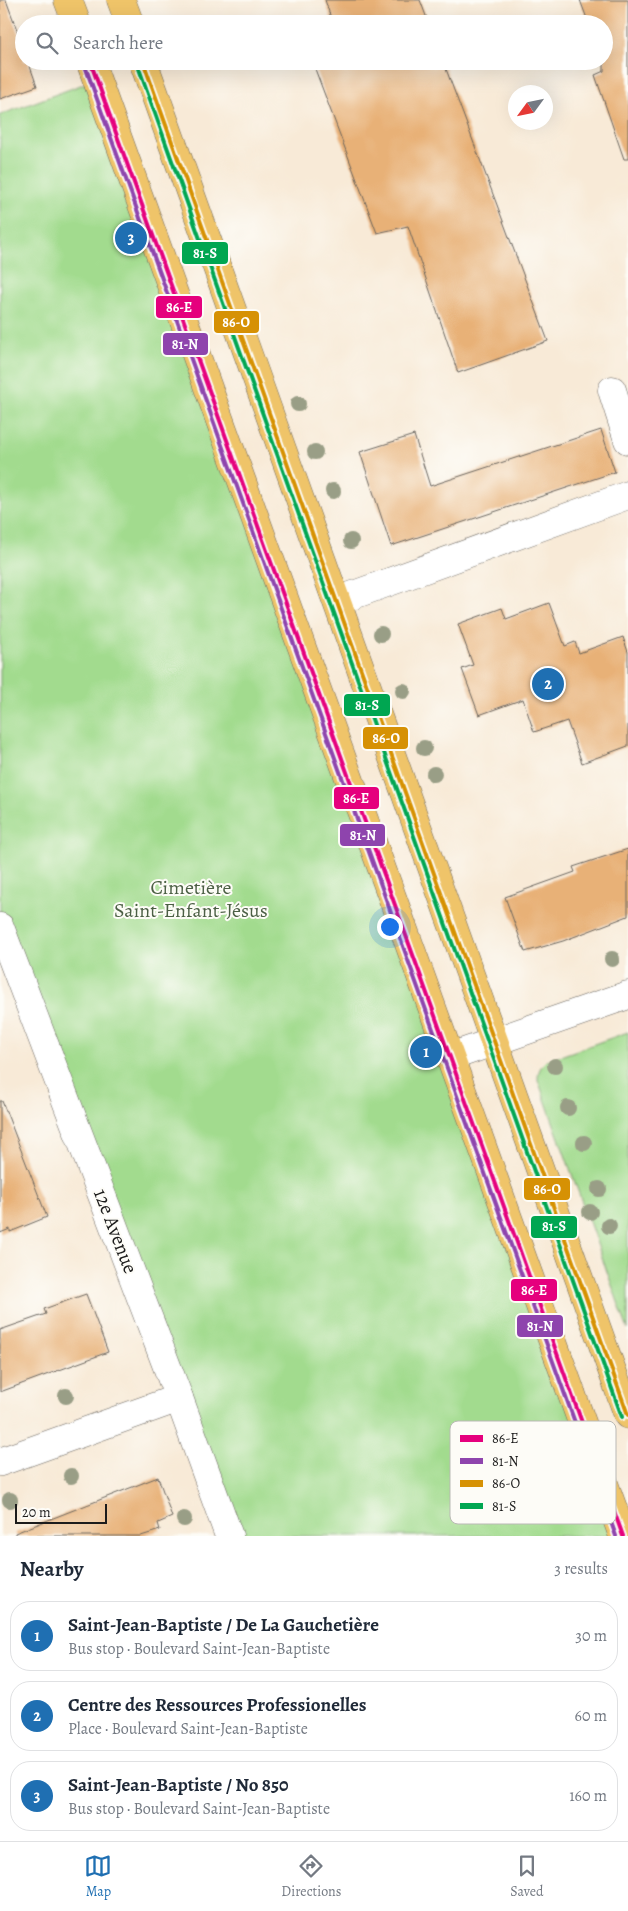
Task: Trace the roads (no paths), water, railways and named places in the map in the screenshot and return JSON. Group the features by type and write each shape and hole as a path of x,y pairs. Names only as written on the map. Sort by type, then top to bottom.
{"main road":[{"path":"68,0 74,15"},
{"path":"121,0 127,15"},
{"path":"93,70 581,1421"},
{"path":"146,70 628,1415"},
{"path":"616,1517 623,1536"}],"street":[{"path":"612,390 628,440"},
{"path":"337,601 628,494"},
{"name":"12e Avenue","path":"0,927 179,1398 229,1536"},
{"path":"450,1057 628,995"},
{"path":"0,1462 179,1398"}],"place":[{"name":"Saint-Jean-Baptiste / No 850","path":"131,238"},
{"name":"Centre des Ressources Professionelles","path":"548,684"},
{"name":"Saint-Jean-Baptiste / De La Gauchetière","path":"426,1052"}],"park label":[{"name":"Cimetière Saint-Enfant-Jésus","path":"191,898"}]}
